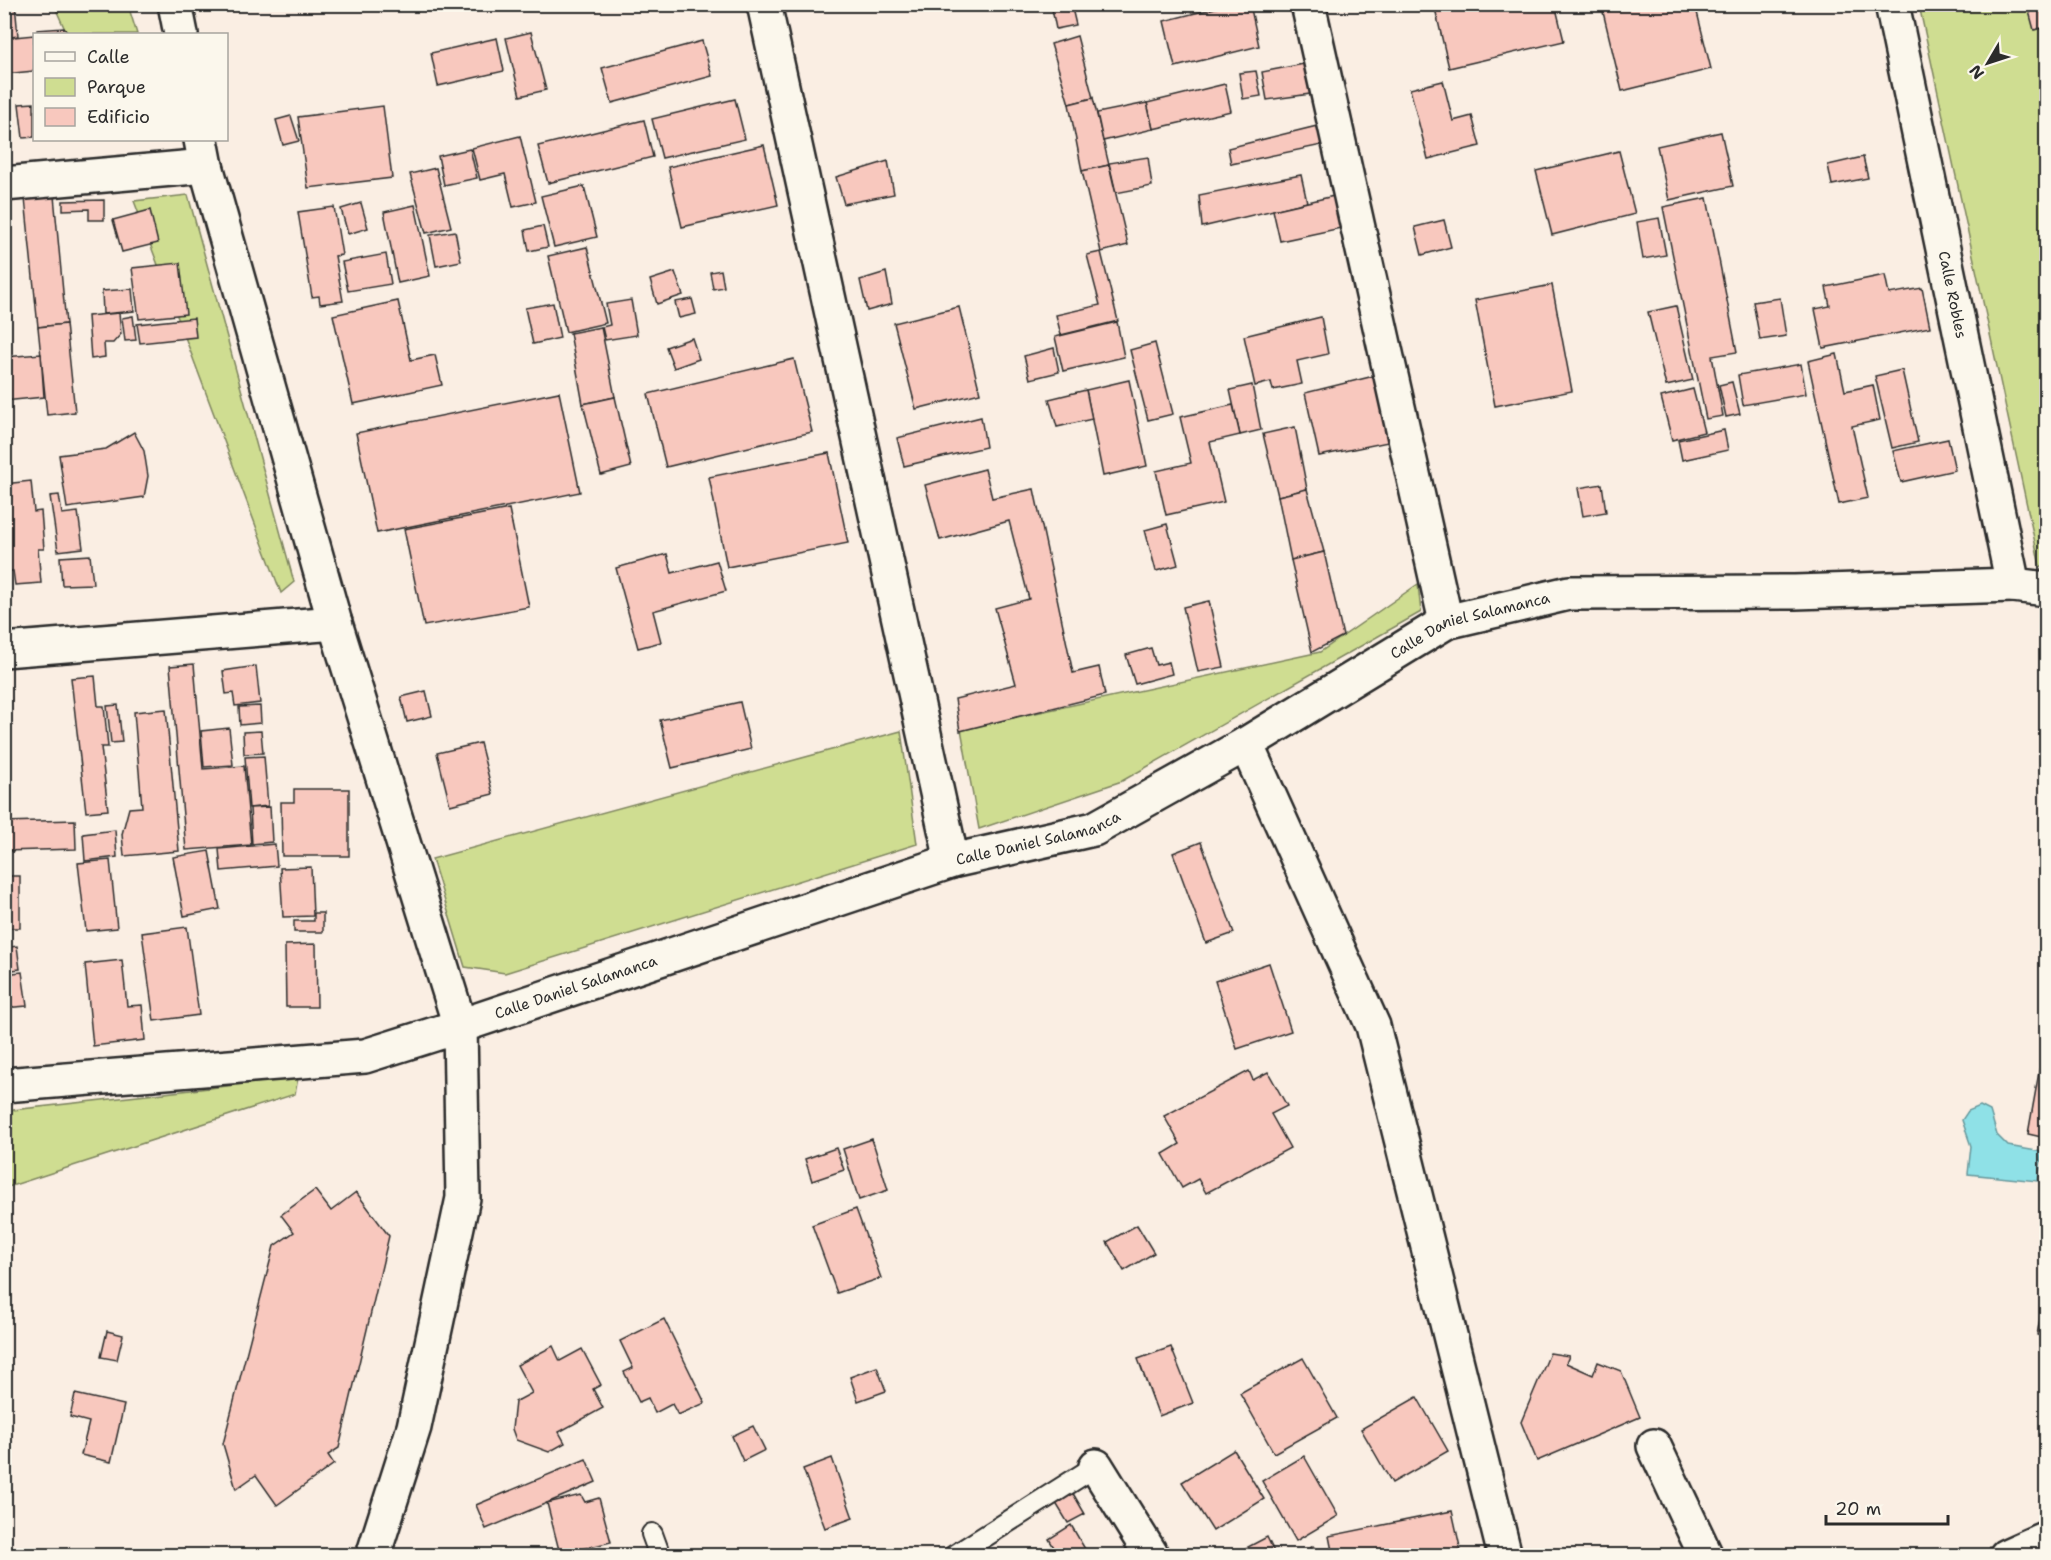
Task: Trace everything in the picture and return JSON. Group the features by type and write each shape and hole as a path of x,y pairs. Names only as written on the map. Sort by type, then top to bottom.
{"street":[{"path":"175,4 181,33"},
{"path":"764,4 952,861"},
{"path":"1308,4 1446,622"},
{"name":"Calle Robles","path":"1892,4 2013,585"},
{"path":"4,184 204,153 335,623 460,1026 463,1198 414,1427 373,1556"},
{"name":"Calle Daniel Salamanca","path":"4,1085 365,1056 952,861 1094,829 1246,744 1446,622 1569,593 1795,592 2013,585 2046,589"},
{"path":"4,650 335,623"},
{"path":"1246,744 1373,1026 1505,1556"},
{"path":"1654,1446 1706,1556"},
{"path":"1096,1466 1152,1556"},
{"path":"2006,1556 2046,1538"}],"lane":[{"path":"954,1556 1096,1466"},
{"path":"652,1534 660,1556"}],"green space":[{"path":"54,5 128,5 137,33 67,33"},
{"path":"1919,5 2046,5 2046,567 2040,566"},
{"path":"188,195 294,582 281,593 134,201"},
{"path":"1418,584 1421,612 1122,781 979,829 961,729 1320,652"},
{"path":"901,731 917,844 505,973 465,967 432,859"},
{"path":"298,1078 295,1094 5,1188 4,1111"}],"water":[{"path":"1980,1106 1990,1111 1997,1135 2008,1146 2042,1152 2038,1181 1968,1174 1971,1146 1962,1120 1968,1111"}],"building":[{"path":"4,4 15,4 18,36 4,38"},
{"path":"1051,4 1071,4 1076,25 1056,29"},
{"path":"1231,4 1250,4 1259,46 1175,67 1164,21"},
{"path":"1434,4 1555,4 1564,41 1449,68"},
{"path":"1631,4 1695,4 1711,69 1622,91 1603,12"},
{"path":"2027,4 2046,4 2046,27 2034,30"},
{"path":"64,28 67,33 37,33 37,30"},
{"path":"531,32 546,90 520,96 506,38"},
{"path":"33,35 33,71 4,74 4,38"},
{"path":"1077,36 1093,98 1069,104 1051,44"},
{"path":"497,38 504,71 438,86 431,53"},
{"path":"702,41 712,76 612,103 602,68"},
{"path":"1304,64 1310,94 1267,100 1262,72"},
{"path":"1256,71 1261,96 1243,99 1239,73"},
{"path":"1443,81 1453,121 1472,116 1480,146 1428,159 1410,89"},
{"path":"1225,84 1231,111 1153,129 1147,103"},
{"path":"1093,98 1109,165 1082,171 1069,104"},
{"path":"735,99 745,139 662,158 652,119"},
{"path":"33,103 33,137 23,138 19,104"},
{"path":"1147,103 1153,129 1103,141 1097,113"},
{"path":"383,106 392,178 308,188 298,117"},
{"path":"291,116 299,141 283,145 276,120"},
{"path":"644,120 653,157 548,183 538,146"},
{"path":"1317,126 1322,145 1231,164 1228,148"},
{"path":"1721,132 1733,186 1669,200 1657,146"},
{"path":"520,136 536,202 513,207 505,174 480,180 472,148"},
{"path":"764,145 778,205 682,227 668,167"},
{"path":"470,149 477,178 444,185 438,156"},
{"path":"1619,151 1635,214 1552,235 1536,171"},
{"path":"1148,157 1152,186 1116,193 1109,163"},
{"path":"1863,157 1868,178 1832,185 1828,165"},
{"path":"888,161 894,194 844,204 836,177"},
{"path":"1109,165 1128,245 1101,252 1082,171"},
{"path":"436,168 451,227 426,233 410,174"},
{"path":"1301,175 1307,202 1202,227 1199,195"},
{"path":"584,186 597,237 554,247 541,196"},
{"path":"54,196 66,324 38,327 25,198"},
{"path":"1334,196 1341,228 1280,241 1273,210"},
{"path":"1707,198 1737,352 1712,356 1723,416 1706,419 1663,207"},
{"path":"104,200 104,220 89,220 89,209 63,210 63,201"},
{"path":"361,203 368,228 348,234 341,209"},
{"path":"415,205 430,276 398,283 384,212"},
{"path":"334,207 342,255 335,256 343,301 320,304 319,296 312,297 298,212"},
{"path":"150,210 158,243 122,252 113,220"},
{"path":"1659,218 1666,255 1643,259 1637,222"},
{"path":"1444,220 1451,247 1422,255 1415,227"},
{"path":"543,226 548,247 529,251 525,230"},
{"path":"455,231 461,261 436,266 430,235"},
{"path":"587,247 606,323 566,332 548,256"},
{"path":"1101,252 1118,321 1061,335 1056,315 1100,305 1087,255"},
{"path":"386,254 391,284 348,291 342,262"},
{"path":"180,263 186,314 139,319 132,268"},
{"path":"721,270 724,287 713,289 710,272"},
{"path":"675,272 683,295 657,304 650,280"},
{"path":"886,272 892,304 867,311 860,280"},
{"path":"1885,275 1889,294 1922,288 1930,327 1823,348 1815,309 1830,306 1826,287"},
{"path":"1552,285 1572,391 1495,406 1475,300"},
{"path":"132,289 134,311 103,314 102,291"},
{"path":"1780,298 1786,336 1760,340 1753,302"},
{"path":"692,299 696,314 679,318 675,302"},
{"path":"631,300 637,335 605,340 602,327 610,325 606,304"},
{"path":"398,301 411,360 435,355 442,385 353,404 333,315"},
{"path":"553,303 560,338 533,344 525,308"},
{"path":"1676,306 1693,380 1666,386 1648,312"},
{"path":"959,307 980,393 916,409 894,323"},
{"path":"119,313 121,334 113,343 104,343 105,357 91,359 88,316"},
{"path":"133,316 136,340 125,341 122,318"},
{"path":"1321,317 1328,354 1297,361 1302,384 1273,390 1271,382 1255,386 1244,336"},
{"path":"194,318 196,337 140,343 137,324"},
{"path":"1117,322 1124,357 1063,371 1055,337"},
{"path":"66,324 75,412 47,415 38,327"},
{"path":"601,327 615,397 583,404 570,333"},
{"path":"692,338 699,359 674,368 666,347"},
{"path":"1155,343 1173,414 1148,420 1130,350"},
{"path":"1054,348 1059,372 1030,379 1024,356"},
{"path":"41,354 44,397 4,401 4,357"},
{"path":"1837,354 1845,391 1873,385 1880,420 1852,426 1868,498 1839,504 1808,361"},
{"path":"794,359 812,432 666,467 648,394"},
{"path":"1801,364 1806,394 1743,405 1738,375"},
{"path":"1902,370 1918,442 1892,448 1875,376"},
{"path":"1374,376 1388,442 1319,456 1305,393"},
{"path":"1129,380 1147,466 1103,476 1086,390"},
{"path":"1732,382 1740,414 1726,417 1719,385"},
{"path":"1252,385 1261,430 1240,435 1230,390"},
{"path":"1693,389 1704,432 1672,440 1661,397"},
{"path":"1086,390 1092,419 1057,427 1049,399"},
{"path":"559,392 580,492 377,533 356,433"},
{"path":"615,397 631,467 601,475 583,404"},
{"path":"1233,405 1240,435 1210,442 1224,502 1166,515 1156,471 1191,463 1180,417"},
{"path":"981,417 986,447 904,466 897,438"},
{"path":"1295,427 1307,489 1278,496 1263,434"},
{"path":"1724,430 1728,450 1682,460 1678,440"},
{"path":"134,432 144,451 148,476 144,497 67,508 59,455 106,449"},
{"path":"1948,439 1955,470 1901,482 1893,451"},
{"path":"829,453 848,543 727,567 709,477"},
{"path":"985,469 992,498 1034,489 1073,673 1099,667 1105,695 960,731 955,699 1016,684 995,608 1029,599 1009,521 940,540 925,485"},
{"path":"31,481 34,512 41,511 44,549 38,549 41,583 15,585 13,571 4,571 4,484"},
{"path":"1602,484 1606,512 1583,516 1578,488"},
{"path":"1307,489 1324,552 1291,560 1278,496"},
{"path":"59,495 62,514 78,512 83,548 58,551 50,496"},
{"path":"509,509 529,607 424,626 404,529"},
{"path":"1167,524 1178,565 1156,571 1145,530"},
{"path":"1324,552 1343,636 1312,652 1291,560"},
{"path":"667,554 672,573 717,561 726,591 653,611 661,642 638,648 616,568"},
{"path":"90,555 93,584 62,585 60,557"},
{"path":"1209,601 1224,667 1198,672 1183,607"},
{"path":"1151,648 1156,665 1169,662 1172,674 1135,684 1126,655"},
{"path":"194,664 203,769 244,766 251,845 186,850 170,666"},
{"path":"256,666 260,703 235,706 233,693 226,694 223,671"},
{"path":"95,676 98,706 104,706 108,747 101,747 108,810 86,812 71,678"},
{"path":"426,691 432,716 407,722 401,697"},
{"path":"740,702 751,749 672,768 660,720"},
{"path":"118,705 122,742 111,743 107,706"},
{"path":"260,706 261,723 240,725 239,707"},
{"path":"166,709 179,851 124,856 122,834 129,808 142,807 134,712"},
{"path":"229,728 233,765 204,767 201,731"},
{"path":"261,731 263,753 244,754 243,732"},
{"path":"480,743 493,794 450,805 437,753"},
{"path":"264,756 268,806 249,808 245,757"},
{"path":"294,789 349,789 349,856 282,856 281,802 294,802"},
{"path":"270,807 272,842 252,844 250,808"},
{"path":"75,820 76,849 4,851 4,822"},
{"path":"115,830 117,857 85,861 83,834"},
{"path":"1201,842 1234,933 1206,943 1173,853"},
{"path":"275,844 277,866 221,871 219,849"},
{"path":"209,851 220,909 184,916 173,857"},
{"path":"110,860 117,928 86,931 78,863"},
{"path":"311,867 313,916 283,917 280,868"},
{"path":"4,876 20,876 20,928 4,928"},
{"path":"314,913 323,913 323,932 294,932 294,921 314,921"},
{"path":"187,927 199,1015 154,1021 142,933"},
{"path":"316,944 317,1007 286,1007 285,945"},
{"path":"17,946 20,969 4,971 4,948"},
{"path":"122,960 127,1006 142,1005 145,1040 93,1046 85,964"},
{"path":"1269,963 1291,1031 1237,1049 1215,981"},
{"path":"22,972 27,1006 4,1008 4,974"},
{"path":"2042,1055 2046,1055 2046,1138 2028,1134"},
{"path":"1249,1071 1253,1080 1268,1072 1287,1106 1271,1114 1290,1148 1206,1193 1198,1179 1182,1188 1163,1154 1180,1144 1164,1116"},
{"path":"872,1139 888,1190 859,1200 843,1149"},
{"path":"836,1148 844,1170 812,1181 805,1159"},
{"path":"315,1190 331,1211 356,1192 389,1236 339,1448 328,1455 334,1464 277,1505 256,1475 236,1489 223,1444 274,1246 294,1232 281,1215"},
{"path":"856,1209 881,1278 837,1293 812,1225"},
{"path":"1137,1225 1154,1253 1124,1271 1107,1242"},
{"path":"2046,1287 2046,1337 2037,1335"},
{"path":"664,1319 705,1403 678,1415 672,1404 655,1413 648,1398 639,1402 624,1372 633,1368 620,1341"},
{"path":"107,1331 123,1335 117,1360 101,1357"},
{"path":"553,1346 560,1361 582,1349 601,1385 593,1389 603,1408 559,1432 565,1443 549,1452 516,1440 512,1429 515,1402 532,1393 517,1365"},
{"path":"1171,1347 1193,1403 1159,1416 1138,1359"},
{"path":"1550,1353 1569,1356 1566,1363 1593,1375 1598,1362 1621,1371 1640,1417 1537,1461 1521,1422"},
{"path":"1303,1358 1337,1418 1274,1453 1240,1393"},
{"path":"877,1367 886,1391 858,1401 850,1377"},
{"path":"75,1394 124,1405 111,1462 81,1455 89,1422 70,1417"},
{"path":"1417,1397 1448,1451 1392,1483 1361,1429"},
{"path":"753,1426 765,1450 743,1461 732,1436"},
{"path":"1234,1450 1264,1499 1213,1531 1182,1482"},
{"path":"1304,1456 1338,1516 1296,1541 1262,1481"},
{"path":"832,1458 853,1518 825,1528 803,1469"},
{"path":"586,1459 596,1482 486,1529 476,1505"},
{"path":"1071,1490 1085,1514 1068,1523 1054,1500"},
{"path":"581,1495 585,1502 599,1498 611,1542 560,1554 547,1503"},
{"path":"1452,1511 1462,1556 1333,1556 1329,1536"},
{"path":"1071,1525 1085,1549 1074,1556 1059,1556 1049,1539"},
{"path":"1267,1537 1276,1556 1231,1556"},
{"path":"1313,1546 1320,1556 1299,1556"}]}
